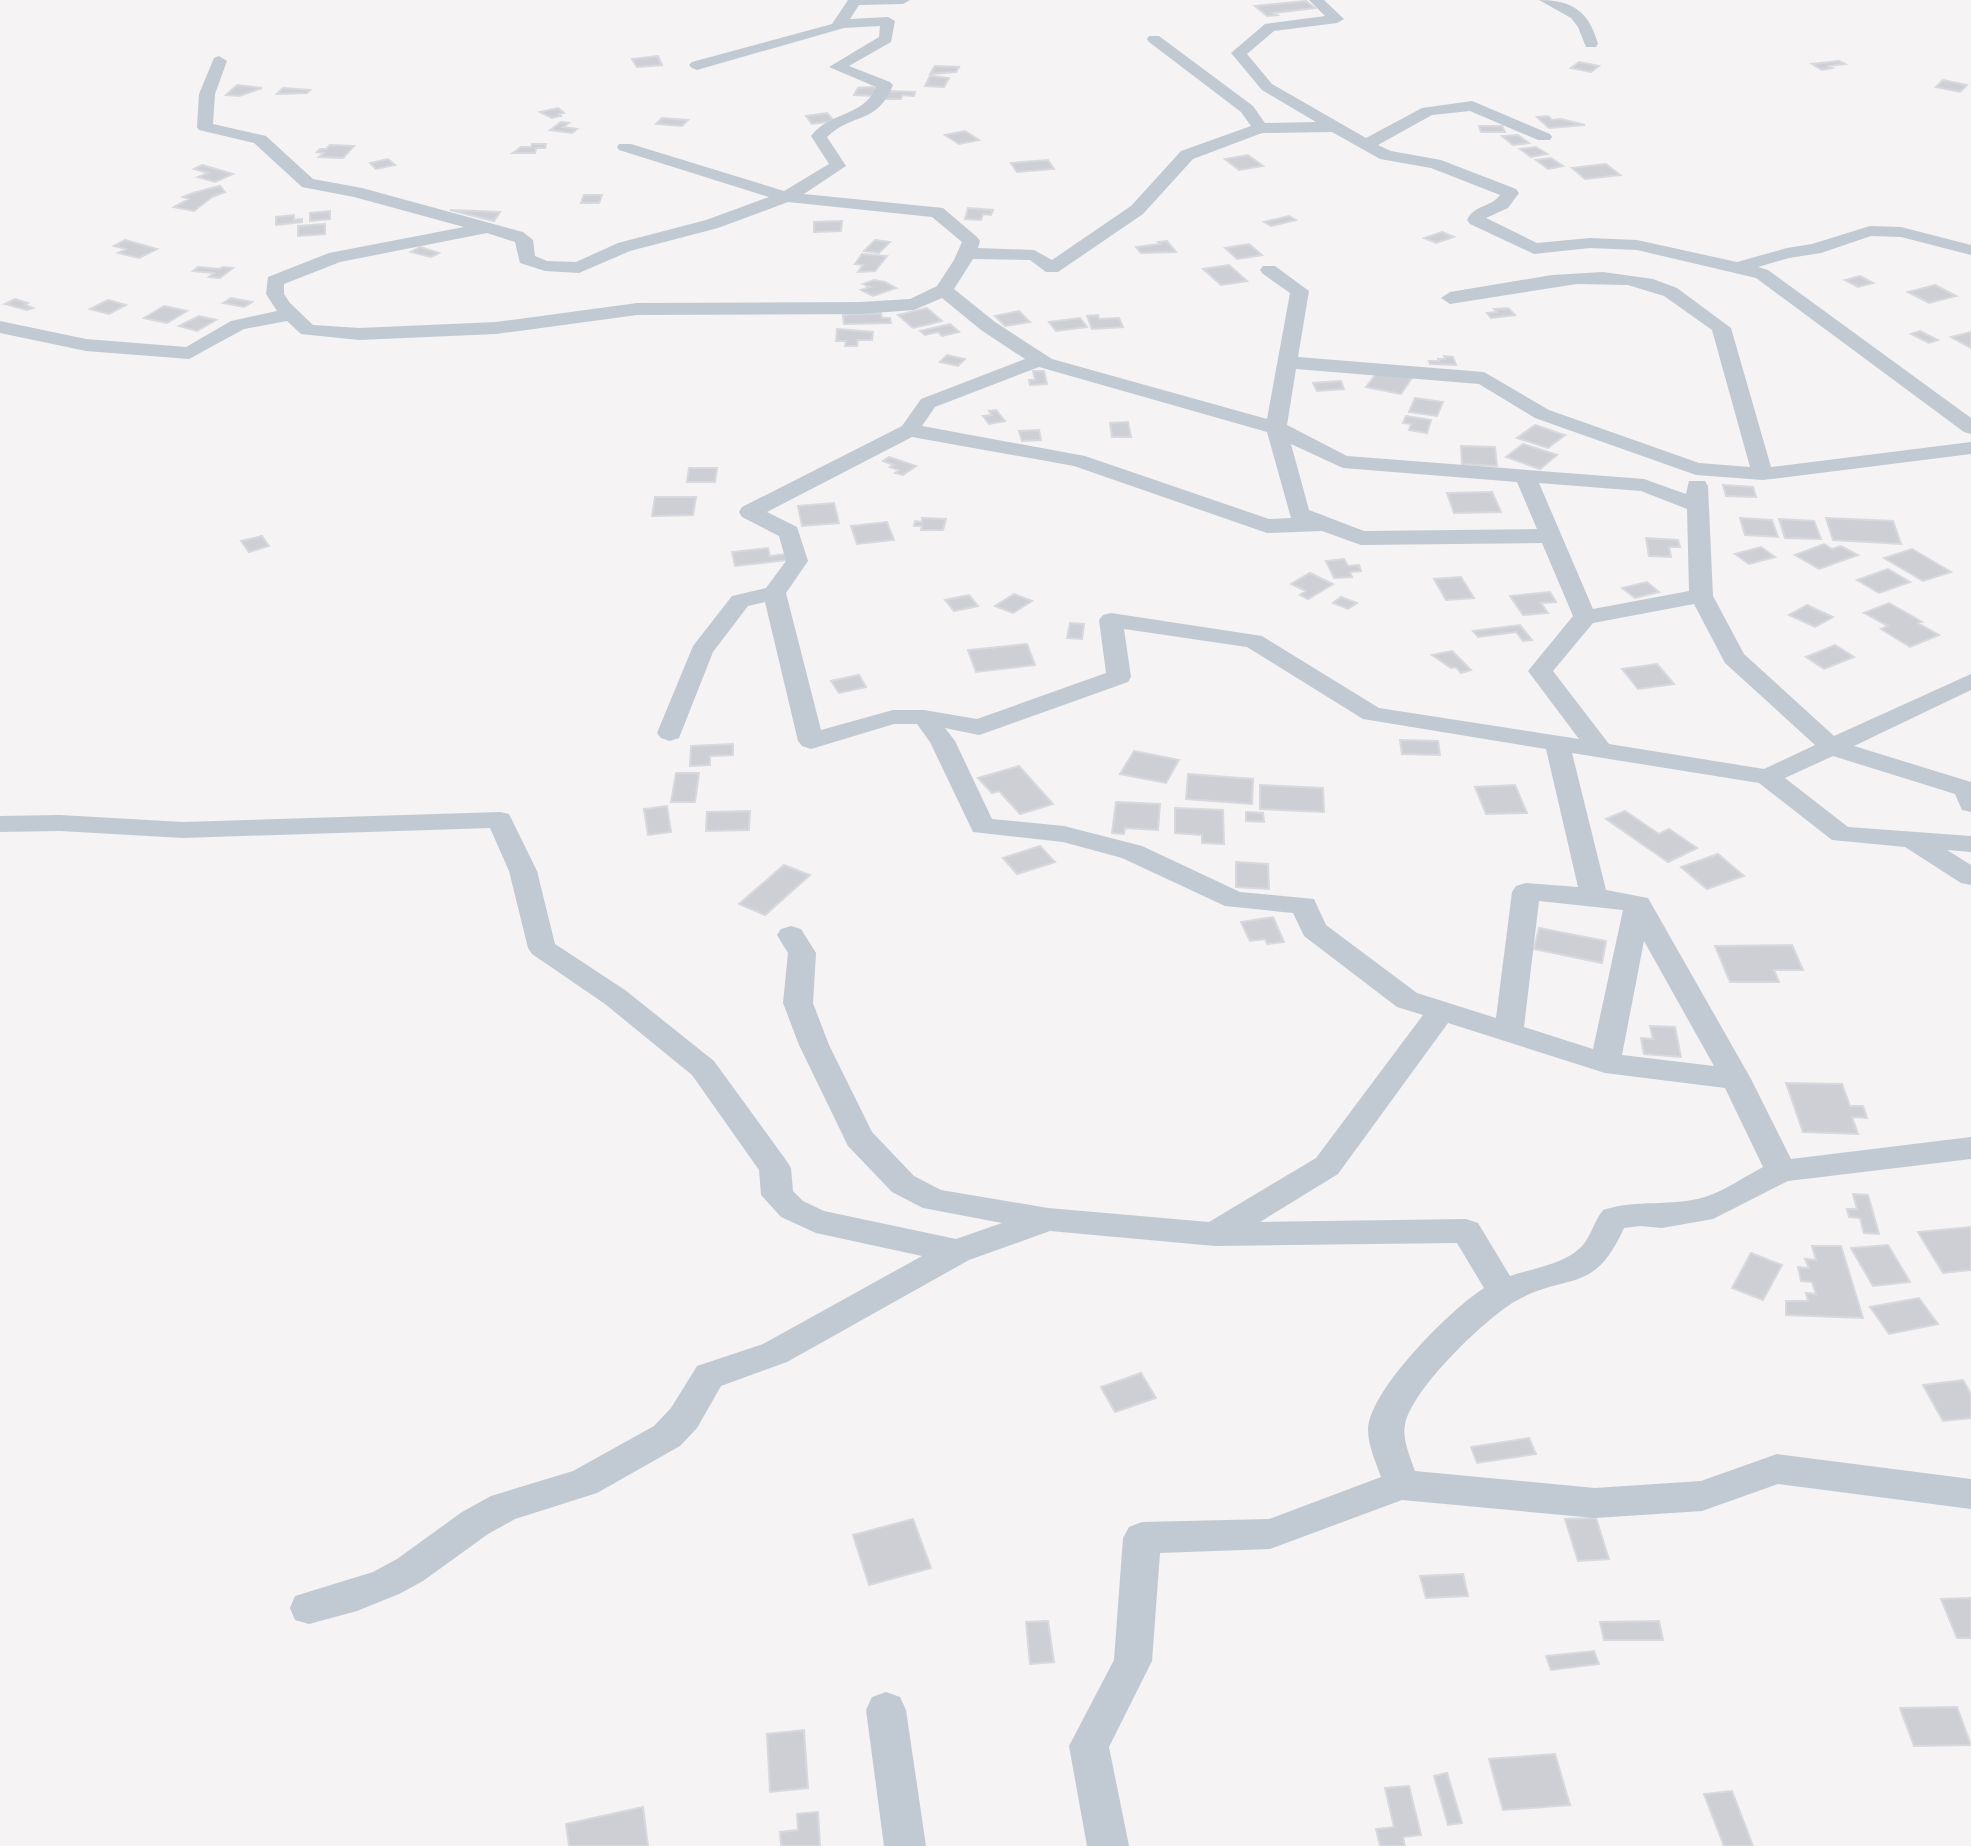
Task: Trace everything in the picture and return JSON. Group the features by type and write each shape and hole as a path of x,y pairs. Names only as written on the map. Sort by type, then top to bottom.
{"street":[{"path":"697,65 838,27 855,1 903,0"},
{"path":"1316,0 1337,19 1269,27 1239,53 1267,87 1366,145 1386,155 1435,164 1510,193 1502,204 1486,208 1476,220 1525,259"},
{"path":"1546,0 1569,8 1587,27 1591,44"},
{"path":"219,61 207,94 205,127 260,139 308,183 356,192 489,228 524,240 526,259 533,263 579,268 624,247 712,225 786,197 838,166 819,136 826,127 878,101 885,85 837,66 886,39 888,21 840,24"},
{"path":"1154,39 1247,109 1260,128"},
{"path":"683,51 714,82"},
{"path":"1366,145 1427,111 1472,106 1544,137"},
{"path":"969,253 1034,255 1052,268 1137,210 1187,155 1260,128 1335,127"},
{"path":"489,228 335,257 275,281 275,294 308,330 321,332 417,332 496,328 637,309 860,308 914,304 944,290 955,269 969,253 971,241 937,212 786,197 625,146"},
{"path":"1735,268 1787,253 1815,249 1870,231 1901,232 1971,250"},
{"path":"1498,291 1525,259 1590,243 1637,245 1762,274 1971,428"},
{"path":"1269,271 1300,291 1276,428 1299,514 1361,538 1550,536"},
{"path":"1450,298 1593,276 1655,285 1703,313 1721,328 1763,474"},
{"path":"944,290 988,326 1040,360 1276,428 1343,462 1644,485 1697,505"},
{"path":"0,327 86,345 189,353 239,325 291,314"},
{"path":"670,733 701,651 740,601 774,593 797,561 789,532 750,512 909,430 928,403 1040,360"},
{"path":"1288,362 1484,378 1542,414 1696,469 1763,474 1971,448"},
{"path":"909,430 1078,460 1266,526 1325,524"},
{"path":"1696,469 1702,596 1734,658 1832,747 1966,789 1971,804"},
{"path":"1525,476 1585,617"},
{"path":"774,593 811,741 893,717 924,717 979,727 1119,677 1111,620 1254,641 1372,714 1767,776 1841,834 1971,845"},
{"path":"1601,751 1541,671 1585,617 1702,596"},
{"path":"1767,776 1971,681"},
{"path":"924,717 942,741 982,826 1064,834 1132,852 1235,900 1304,905 1314,930 1407,1000 1605,1063 1736,1079"},
{"path":"1557,744 1568,796 1586,852 1593,897"},
{"path":"0,824 60,823 183,830 500,820 523,871 542,948 615,997 703,1068 775,1168 777,1195 792,1209 816,1221 957,1251"},
{"path":"1911,839 1971,877"},
{"path":"1509,1032 1526,892 1593,897 1637,904"},
{"path":"1605,1063 1637,904"},
{"path":"1637,904 1736,1079 1781,1171"},
{"path":"791,934 802,953 798,1003 814,1045 859,1138 903,1184 934,1200 1049,1219 1215,1234 1466,1231 1503,1292"},
{"path":"1215,1234 1327,1166 1442,1011"},
{"path":"1401,1485 1386,1428 1390,1409 1453,1334 1476,1311 1503,1292 1579,1265 1597,1251 1604,1232 1614,1218 1640,1214 1662,1216 1713,1207 1781,1171 1971,1148"},
{"path":"309,1608 357,1595 386,1583 410,1570 475,1523 504,1507 584,1482 667,1437 684,1418 709,1376 775,1353 957,1251 1049,1219"},
{"path":"1108,1846 1089,1746 1133,1661 1142,1538 1270,1534 1401,1485 1595,1503 1702,1496 1777,1469 1971,1494"},
{"path":"886,1710 905,1846"}],"building":[{"path":"1306,1 1315,8 1267,16 1255,6"},
{"path":"658,56 662,65 637,67 632,59"},
{"path":"1839,61 1845,64 1827,66 1832,68 1822,70 1812,64"},
{"path":"1579,62 1599,66 1591,72 1571,68"},
{"path":"935,66 959,67 956,72 930,74"},
{"path":"930,76 949,78 944,87 925,86"},
{"path":"1943,80 1967,85 1960,92 1936,87"},
{"path":"237,85 262,88 239,96 226,95"},
{"path":"283,88 310,90 307,93 277,94"},
{"path":"858,88 878,89 875,96 854,95"},
{"path":"888,91 915,92 914,96 902,95 901,99 885,99"},
{"path":"558,108 564,113 559,114 561,116 552,118 540,112"},
{"path":"827,113 834,121 812,124 806,116"},
{"path":"1548,116 1552,120 1561,119 1585,125 1549,128 1537,117"},
{"path":"662,118 688,120 682,126 656,124"},
{"path":"561,122 569,123 563,127 577,129 572,133 550,130"},
{"path":"1479,126 1502,126 1505,132 1481,132"},
{"path":"965,131 979,140 959,144 945,135"},
{"path":"1518,135 1529,143 1513,145 1502,136"},
{"path":"532,144 546,144 545,148 536,148 535,153 513,153 521,147 531,147"},
{"path":"330,145 354,146 343,158 319,157 324,153 317,152"},
{"path":"1536,147 1547,154 1531,157 1520,149"},
{"path":"1248,155 1263,166 1239,170 1225,159"},
{"path":"1551,158 1563,166 1548,169 1536,160"},
{"path":"388,159 395,165 376,169 370,163"},
{"path":"1048,160 1054,169 1017,172 1011,163"},
{"path":"1606,164 1620,175 1585,179 1572,168"},
{"path":"202,165 233,174 215,182 198,177 208,173 194,169"},
{"path":"220,186 225,192 212,197 194,211 174,207 189,199 183,197"},
{"path":"584,195 602,195 599,203 581,203"},
{"path":"968,208 993,210 991,215 983,214 981,220 965,219"},
{"path":"450,210 500,212 494,221"},
{"path":"330,211 330,219 310,221 310,213"},
{"path":"294,215 294,220 302,219 302,222 276,225 276,217"},
{"path":"1289,216 1296,220 1271,226 1264,222"},
{"path":"842,221 841,231 814,232 814,222"},
{"path":"325,224 325,234 298,236 298,226"},
{"path":"1442,232 1454,237 1436,243 1424,238"},
{"path":"125,240 157,249 139,258 118,253 126,249 114,246"},
{"path":"875,240 890,242 879,253 864,251"},
{"path":"1167,241 1176,252 1141,253 1136,247 1160,244 1158,242"},
{"path":"1249,244 1262,255 1237,259 1225,248"},
{"path":"420,247 439,253 431,257 411,252"},
{"path":"862,254 887,256 875,271 858,272 863,265 855,264"},
{"path":"1229,265 1247,281 1221,285 1203,269"},
{"path":"198,267 233,268 220,278 209,277 214,273 193,271"},
{"path":"1860,276 1873,283 1858,287 1845,280"},
{"path":"874,280 896,288 873,296 861,290 870,287 863,284"},
{"path":"1935,285 1956,296 1929,303 1908,292"},
{"path":"231,298 252,302 244,307 223,303"},
{"path":"15,299 28,303 25,305 33,308 27,310 5,304"},
{"path":"108,300 126,305 109,314 90,309"},
{"path":"164,306 187,311 167,323 144,318"},
{"path":"927,308 942,321 913,328 898,315"},
{"path":"1508,308 1515,315 1491,318 1487,313 1497,312 1494,309"},
{"path":"1019,311 1030,322 1005,326 995,316"},
{"path":"881,313 882,318 890,318 891,323 844,324 843,315"},
{"path":"1098,315 1099,319 1119,318 1123,327 1092,329 1087,316"},
{"path":"199,316 216,320 197,331 179,326"},
{"path":"1080,318 1087,327 1056,331 1049,322"},
{"path":"950,324 959,332 942,336 938,332 925,335 920,331"},
{"path":"837,329 873,332 872,340 858,340 857,346 845,346 846,341 836,341"},
{"path":"1920,331 1938,340 1929,343 1911,334"},
{"path":"1971,332 1971,348 1951,337"},
{"path":"947,355 965,359 958,366 940,362"},
{"path":"1444,356 1453,357 1456,365 1430,364 1429,361 1445,359"},
{"path":"1033,371 1044,371 1047,384 1030,385 1029,380 1035,380"},
{"path":"1378,371 1412,378 1401,394 1366,387"},
{"path":"1341,381 1344,389 1317,391 1313,383"},
{"path":"1415,398 1443,402 1437,416 1409,412"},
{"path":"996,410 1005,421 989,424 983,416 992,415 989,411"},
{"path":"1406,416 1431,420 1427,433 1409,430 1411,424 1403,423"},
{"path":"1128,422 1131,437 1112,437 1110,423"},
{"path":"1535,425 1565,435 1548,448 1517,438"},
{"path":"1039,430 1041,440 1022,441 1019,431"},
{"path":"1523,444 1557,455 1540,469 1506,457"},
{"path":"1461,446 1495,447 1497,466 1462,464"},
{"path":"889,457 916,466 903,475 895,473 899,470 883,461"},
{"path":"689,468 717,468 715,482 687,482"},
{"path":"1723,485 1753,487 1756,497 1726,496"},
{"path":"1492,492 1501,512 1454,513 1447,493"},
{"path":"655,497 696,497 693,515 652,516"},
{"path":"834,503 839,523 802,526 798,506"},
{"path":"922,518 946,519 943,530 921,530 922,526 914,526 915,521 922,522"},
{"path":"1740,518 1772,520 1778,537 1745,535"},
{"path":"1826,518 1893,521 1901,544 1833,540"},
{"path":"1779,519 1814,521 1821,539 1785,538"},
{"path":"887,522 894,540 857,544 851,526"},
{"path":"262,536 269,546 249,552 241,541"},
{"path":"1646,538 1678,540 1680,547 1669,547 1671,557 1649,556"},
{"path":"1824,544 1832,549 1841,546 1858,555 1819,569 1795,555"},
{"path":"1761,547 1775,557 1749,564 1735,554"},
{"path":"768,548 770,556 786,554 788,560 735,566 732,552"},
{"path":"1912,549 1951,572 1923,581 1884,558"},
{"path":"1344,559 1348,566 1359,565 1361,571 1350,572 1352,577 1334,578 1326,561"},
{"path":"1888,569 1910,582 1879,593 1857,580"},
{"path":"1310,573 1333,584 1308,599 1300,595 1306,591 1291,584"},
{"path":"1461,577 1474,598 1446,600 1434,579"},
{"path":"1647,582 1659,592 1635,598 1622,588"},
{"path":"1550,592 1556,602 1541,603 1548,613 1523,615 1510,596"},
{"path":"1014,594 1032,601 1013,613 995,606"},
{"path":"969,595 978,606 954,611 945,600"},
{"path":"1341,597 1357,603 1348,609 1333,603"},
{"path":"1889,603 1939,635 1910,647 1881,629 1888,626 1864,613"},
{"path":"1807,605 1833,617 1815,627 1789,615"},
{"path":"1070,623 1084,624 1082,639 1067,638"},
{"path":"1520,625 1532,640 1523,641 1516,632 1478,637 1473,631"},
{"path":"1027,644 1035,665 976,672 968,650"},
{"path":"1835,645 1854,657 1824,669 1806,657"},
{"path":"1452,651 1471,670 1461,673 1456,667 1451,668 1432,655"},
{"path":"1657,664 1674,684 1638,689 1622,669"},
{"path":"859,675 866,687 839,693 831,681"},
{"path":"1400,740 1438,741 1440,755 1402,754"},
{"path":"733,744 733,755 710,756 710,765 690,766 691,746"},
{"path":"1134,751 1179,760 1166,783 1120,774"},
{"path":"1019,766 1053,804 1020,814 999,791 992,793 978,778"},
{"path":"676,773 699,773 695,802 671,802"},
{"path":"1188,774 1253,779 1252,804 1186,799"},
{"path":"1260,785 1323,788 1324,812 1260,809"},
{"path":"1515,785 1527,813 1486,814 1475,787"},
{"path":"1116,802 1160,804 1158,830 1125,828 1124,834 1112,833"},
{"path":"667,806 671,832 648,835 644,809"},
{"path":"1175,808 1223,810 1224,844 1202,843 1202,835 1175,833"},
{"path":"750,811 749,830 706,831 707,812"},
{"path":"1625,811 1659,834 1669,829 1697,848 1668,862 1606,819"},
{"path":"1246,812 1263,813 1264,822 1246,821"},
{"path":"1040,846 1055,862 1017,874 1003,858"},
{"path":"1718,854 1744,876 1707,889 1681,867"},
{"path":"1236,862 1268,864 1269,889 1236,887"},
{"path":"784,865 810,875 765,915 739,904"},
{"path":"1273,917 1284,942 1267,944 1265,939 1250,941 1241,922"},
{"path":"1539,928 1606,941 1602,963 1534,949"},
{"path":"1792,945 1803,970 1774,970 1779,982 1730,982 1715,946"},
{"path":"1650,1026 1675,1027 1681,1057 1644,1054 1641,1038 1653,1039"},
{"path":"1786,1083 1842,1084 1850,1106 1863,1106 1867,1118 1852,1117 1858,1134 1803,1132"},
{"path":"1853,1194 1868,1195 1879,1234 1864,1233 1860,1218 1849,1217 1847,1209 1857,1209"},
{"path":"1971,1227 1971,1270 1943,1273 1918,1232"},
{"path":"1888,1245 1910,1282 1873,1286 1851,1248"},
{"path":"1812,1246 1841,1246 1863,1318 1786,1315 1786,1301 1808,1301 1806,1293 1816,1294 1812,1282 1801,1281 1798,1267 1809,1268 1805,1259 1816,1260"},
{"path":"1751,1253 1782,1265 1763,1300 1732,1288"},
{"path":"1919,1298 1938,1324 1889,1334 1870,1307"},
{"path":"1141,1373 1156,1398 1115,1412 1101,1387"},
{"path":"1963,1380 1971,1394 1971,1418 1943,1421 1923,1385"},
{"path":"1529,1438 1536,1454 1477,1463 1471,1447"},
{"path":"1596,1518 1609,1559 1578,1561 1565,1519"},
{"path":"913,1519 931,1568 869,1585 853,1535"},
{"path":"1463,1574 1468,1596 1426,1598 1420,1576"},
{"path":"1971,1598 1971,1638 1957,1638 1941,1599"},
{"path":"1048,1621 1054,1662 1030,1664 1026,1622"},
{"path":"1659,1621 1663,1640 1604,1640 1600,1622"},
{"path":"1594,1651 1599,1664 1551,1670 1546,1656"},
{"path":"1957,1707 1971,1745 1914,1746 1900,1708"},
{"path":"804,1730 808,1788 770,1792 767,1734"},
{"path":"1555,1754 1570,1805 1503,1810 1489,1759"},
{"path":"1447,1773 1462,1823 1448,1825 1434,1776"},
{"path":"1409,1786 1421,1835 1403,1837 1405,1846 1380,1846 1376,1829 1394,1827 1385,1788"},
{"path":"1732,1791 1753,1846 1724,1846 1704,1794"},
{"path":"643,1807 648,1846 569,1846 566,1824"},
{"path":"818,1812 820,1846 781,1846 780,1832 798,1830 797,1814"}]}
